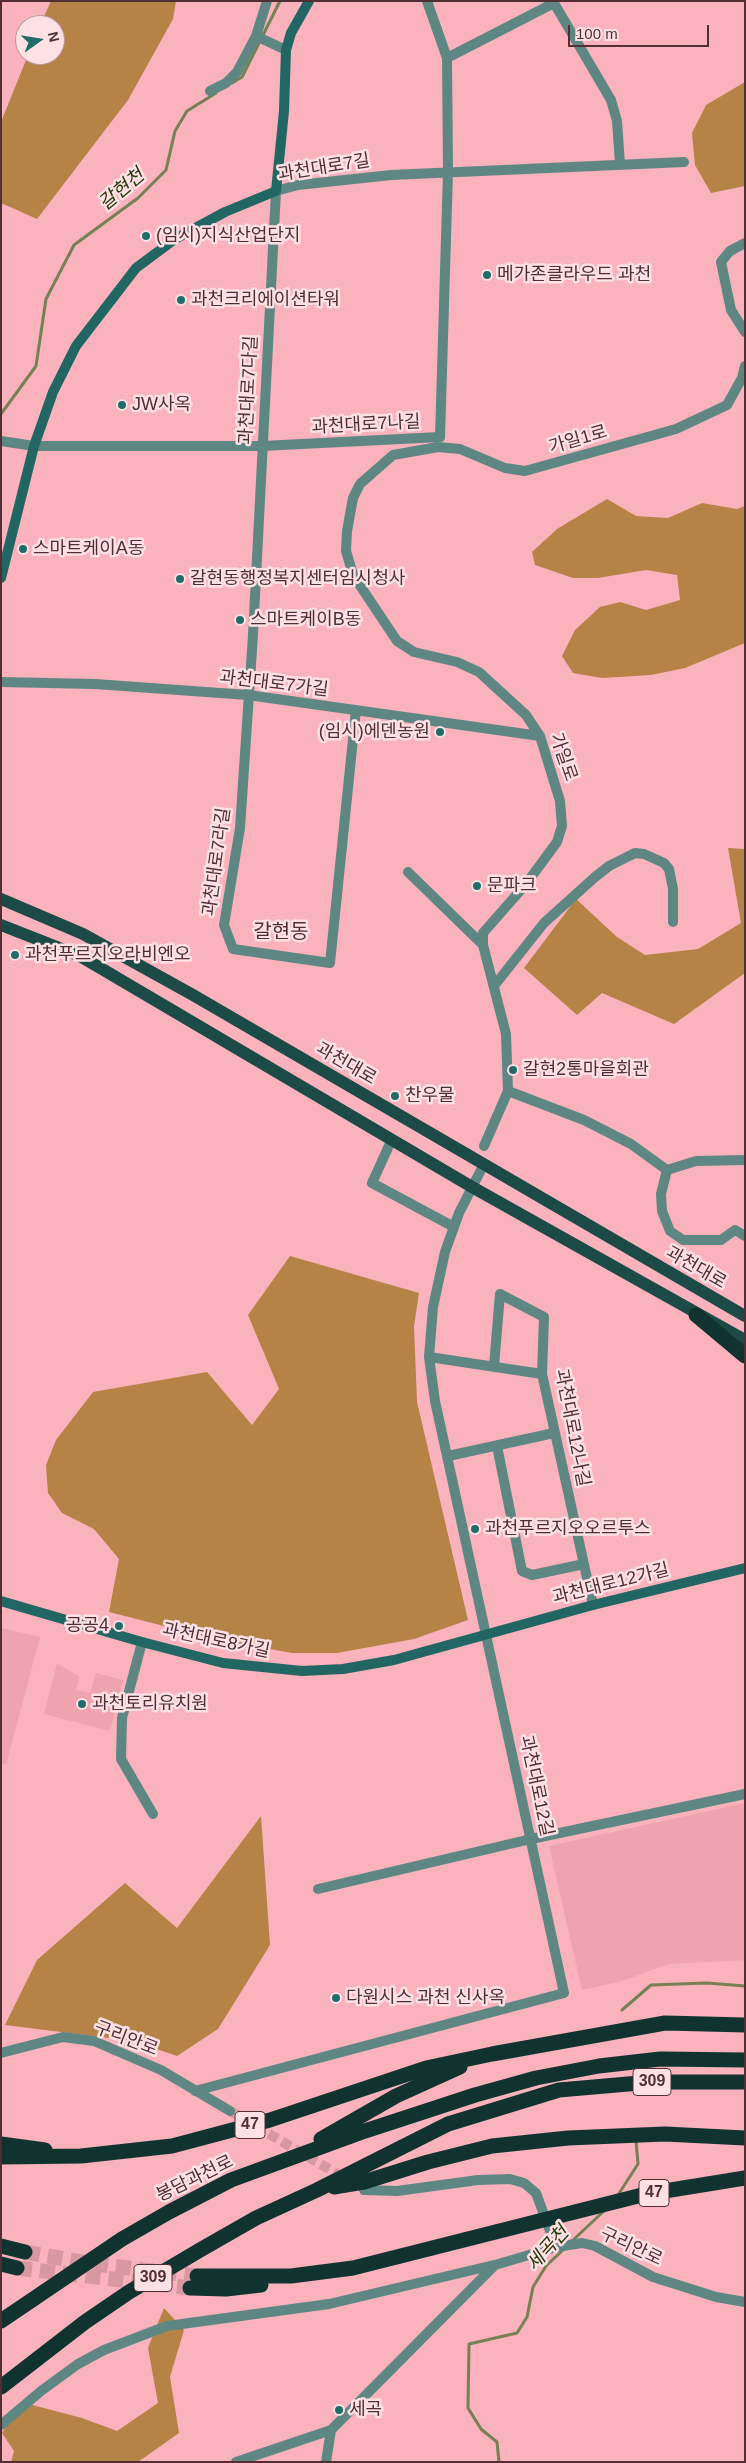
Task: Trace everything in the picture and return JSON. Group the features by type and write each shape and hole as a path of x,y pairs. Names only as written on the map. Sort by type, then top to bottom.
{"highway":[{"path":"696,1314 745,1356"},
{"name":"47","path":"1,2157 82,2156 147,2150 200,2139 270,2120 426,2068 492,2054 665,2023 745,2025"},
{"path":"287,2158 396,2096 492,2054"},
{"name":"봉담과천로","path":"3,2320 122,2238 231,2180 287,2158 475,2095 536,2078 599,2066 660,2059 745,2060"},
{"name":"309","path":"1,2387 85,2322 129,2292 256,2218 318,2190 448,2124 559,2090 652,2082 745,2082"},
{"path":"318,2190 364,2182 428,2162 492,2146 568,2138 665,2134 745,2138"},
{"path":"1,2144 82,2156"},
{"name":"47","path":"194,2282 226,2290 253,2287 315,2273 353,2268 526,2226 646,2194 745,2178"},
{"path":"1,2246 25,2252"},
{"path":"1,2264 17,2268"}],"main road":[{"name":"과천대로","path":"1,899 83,934 176,986 745,1316"},
{"path":"1,925 80,956 472,1187 745,1340"}],"street":[{"path":"210,92 226,83 237,72 256,36 268,1"},
{"name":"과천대로7다길","path":"248,695 253,635 276,191 284,111 286,50 291,33 309,1"},
{"name":"과천대로7나길","path":"34,446 262,446 440,437 448,172 447,58 427,1"},
{"path":"447,58 554,3 611,100 617,121 620,164"},
{"path":"256,36 286,50"},
{"name":"과천대로7길","path":"1,578 34,446 53,392 76,346 136,268 175,239 225,212 276,191 298,185 448,172 684,162"},
{"path":"745,243 730,251 721,262 732,310 745,332"},
{"name":"가일1로","path":"393,455 438,447 460,449 505,468 525,471 676,429 710,415 727,405 742,378 745,366"},
{"path":"3,442 34,446"},
{"name":"가일로","path":"393,455 360,484 353,498 347,531 346,551 353,575 397,641 414,652 458,662 478,672 526,715 540,736 560,801 562,826 557,842 545,859 486,927 483,933 483,945"},
{"name":"과천대로7가길","path":"1,682 95,684 248,695 540,736"},
{"name":"과천대로7라길","path":"248,695 240,828 224,925 233,949 330,963 356,710"},
{"path":"494,986 544,924 610,866 635,853 644,854 664,863 669,869 673,889 673,922"},
{"path":"408,872 483,945 506,1034 508,1091 484,1146"},
{"path":"508,1091 584,1120 631,1144 667,1170"},
{"path":"392,1139 372,1183 454,1228"},
{"path":"667,1170 696,1161 745,1160"},
{"name":"과천대로12길","path":"196,2091 564,1993 435,1401 429,1357 433,1307 445,1252 459,1213 484,1164"},
{"path":"667,1170 661,1194 662,1211 670,1231 684,1240 721,1240 735,1230 745,1236"},
{"name":"과천대로12나길","path":"494,1366 500,1294 544,1318 542,1374 593,1605"},
{"path":"429,1357 542,1374"},
{"path":"448,1456 554,1433"},
{"path":"497,1446 522,1571 532,1575 584,1564"},
{"name":"과천대로12가길","path":"486,1634 593,1605 745,1568"},
{"name":"과천대로8가길","path":"1,1601 142,1642 223,1662 302,1671 343,1669 394,1660 486,1634"},
{"path":"142,1642 122,1718 121,1759 153,1814"},
{"path":"318,1889 531,1839 745,1794"},
{"name":"구리안로","path":"1,2052 63,2037 94,2041 161,2070 230,2111"},
{"path":"364,2190 397,2191 478,2180 510,2179 524,2183 536,2193 556,2247"},
{"name":"구리안로","path":"1,2425 41,2391 78,2364 104,2350 167,2326 329,2304 460,2274 574,2243 595,2246 653,2277 716,2297 745,2302"},
{"path":"236,2462 331,2430 495,2265"},
{"path":"460,2274 468,2283 470,2292"},
{"path":"326,2462 331,2430"}],"shaded area":[{"path":"51,1 176,1 173,19 128,100 37,219 1,203 1,122 24,65 65,65 65,15 45,15"},
{"path":"745,82 745,186 711,193 695,165 692,133 706,105"},
{"path":"607,499 636,516 668,518 702,503 737,509 745,506 745,643 685,668 651,675 602,678 573,673 562,656 575,630 600,607 620,602 646,610 680,600 677,575 646,570 598,578 573,578 535,565 532,552 557,529"},
{"path":"728,848 745,849 745,973 674,1024 602,993 577,1015 524,968 576,899 617,937 645,955 698,949 741,923"},
{"path":"290,1256 419,1293 414,1326 417,1402 468,1620 414,1639 337,1653 292,1653 219,1640 109,1612 119,1559 94,1529 62,1513 48,1493 46,1465 56,1440 93,1392 207,1372 252,1425 279,1389 248,1315"},
{"path":"1,1628 40,1637 6,1765 1,1763"},
{"name":"과천토리유치원","path":"57,1664 79,1676 76,1690 90,1693 96,1673 123,1680 110,1731 44,1714"},
{"path":"745,1803 745,1960 669,1964 622,1981 582,1990 549,1846"},
{"path":"261,1816 270,1945 218,2029 177,2056 133,2041 5,2025 37,1960 125,1883 177,1928"},
{"path":"164,2308 184,2330 170,2377 179,2433 138,2462 11,2462 14,2451 2,2433 21,2402 82,2418 117,2431 158,2403 148,2348"}],"waterway":[{"name":"갈현천","path":"232,83 242,77 280,1"},
{"name":"갈현천","path":"1,414 36,366 46,299 74,245 138,198 166,170 175,131 187,111 216,93"},
{"name":"세곡천","path":"622,2010 651,1985 707,1983 745,1986"},
{"name":"세곡천","path":"618,2195 638,2164 636,2141"},
{"name":"세곡천","path":"572,2241 604,2211"},
{"name":"세곡천","path":"499,2462 497,2442 481,2429 468,2408 469,2344 517,2333 527,2317 533,2287 546,2266 564,2249"}],"tunnel":[{"path":"230,2111 346,2179"},
{"path":"25,2252 94,2264 197,2276"},
{"path":"17,2268 190,2288"}],"place":[{"name":"(임시)지식산업단지","path":"146,236"},
{"name":"메가존클라우드 과천","path":"487,275"},
{"name":"과천크리에이션타워","path":"181,300"},
{"name":"JW사옥","path":"122,405"},
{"name":"스마트케이A동","path":"23,549"},
{"name":"갈현동행정복지센터임시청사","path":"180,579"},
{"name":"스마트케이B동","path":"240,620"},
{"name":"(임시)에덴농원","path":"440,732"},
{"name":"문파크","path":"477,886"},
{"name":"과천푸르지오라비엔오","path":"15,955"},
{"name":"갈현2통마을회관","path":"513,1070"},
{"name":"찬우물","path":"395,1096"},
{"name":"과천푸르지오오르투스","path":"475,1529"},
{"name":"공공4","path":"119,1626"},
{"name":"과천토리유치원","path":"82,1704"},
{"name":"다원시스 과천 신사옥","path":"336,1998"},
{"name":"세곡","path":"339,2410"}],"district":[{"name":"갈현동","path":"281,932"}]}
